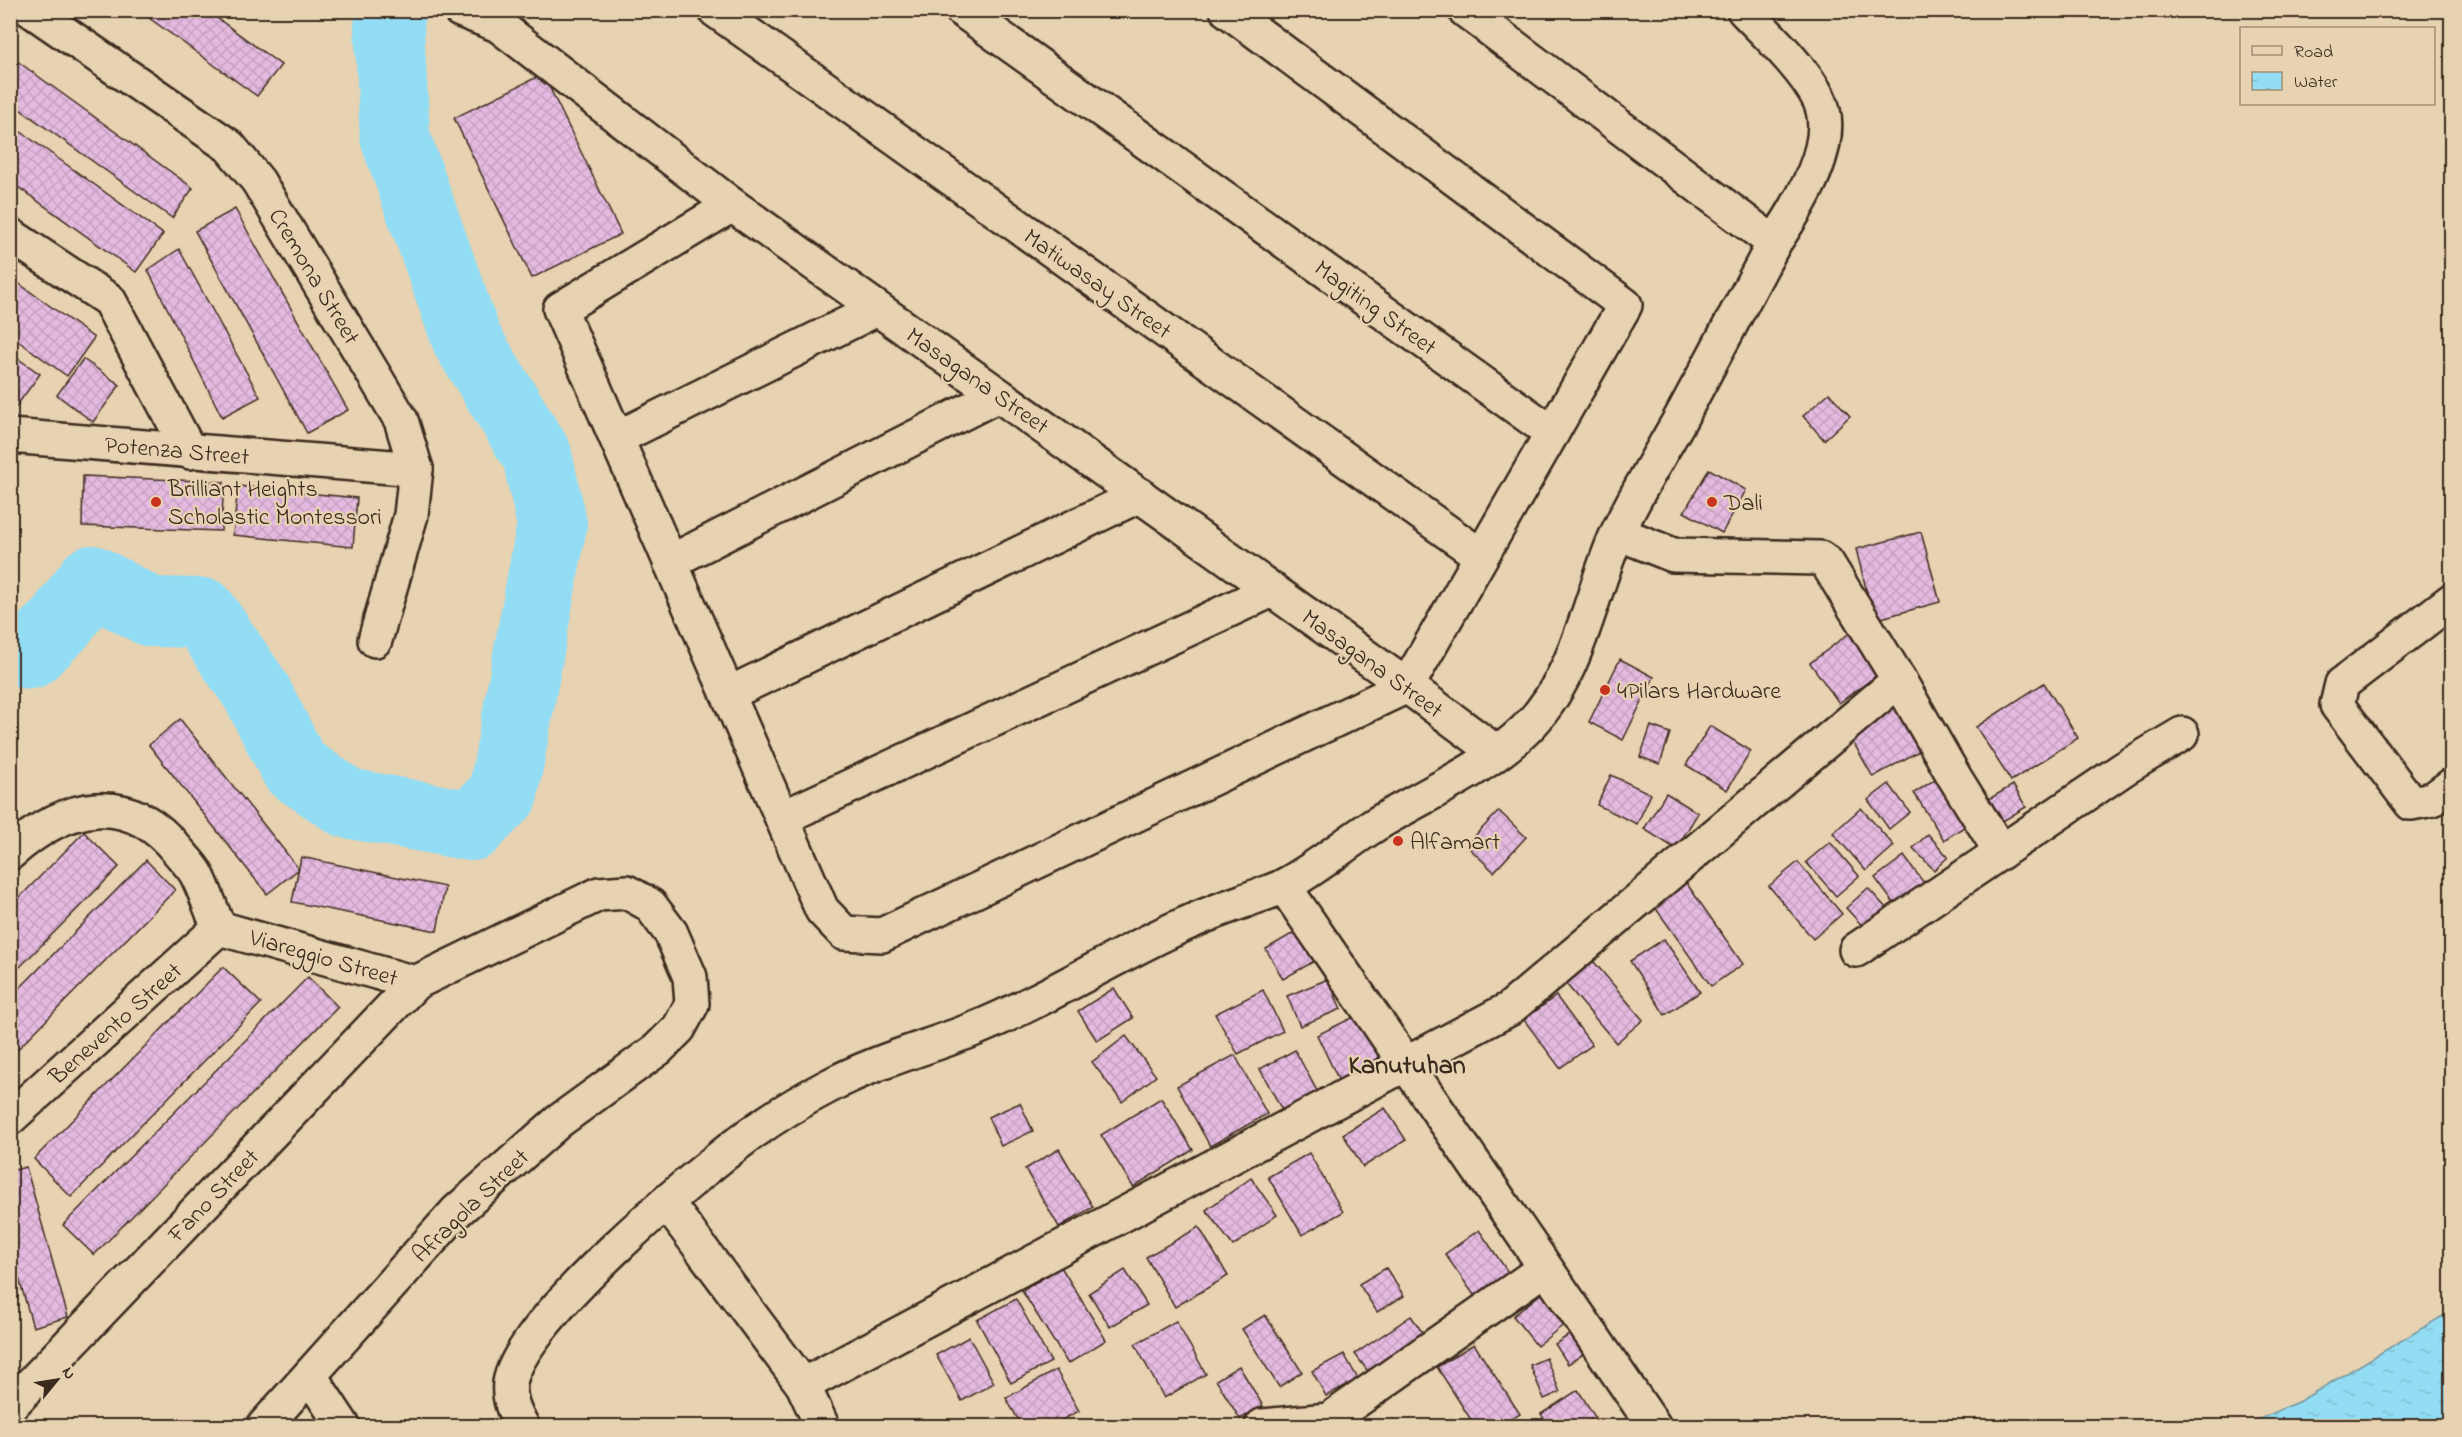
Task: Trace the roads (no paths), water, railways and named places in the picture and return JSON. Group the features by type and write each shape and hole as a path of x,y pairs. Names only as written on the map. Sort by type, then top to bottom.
{"street":[{"name":"Cremona Street","path":"31,10 229,146 258,182 401,420 416,469 411,515 375,640"},
{"name":"Masagana Street","path":"460,10 499,18 732,205 1407,686 1496,752"},
{"name":"Matiwasay Street","path":"715,10 1481,556"},
{"name":"Magiting Street","path":"963,10 1552,433"},
{"path":"732,205 560,309 822,910 844,933 882,935 1407,686 1625,305 1227,10"},
{"path":"1465,10 1774,243"},
{"path":"522,1426 512,1406 510,1382 524,1351 546,1321 587,1275 667,1203 746,1138 827,1086 912,1050 966,1032 1015,1011 1068,986 1168,932 1212,912 1284,886 1371,828 1476,768 1523,732 1553,698 1569,668 1618,533 1774,243 1794,214 1812,177 1820,151 1826,124 1819,99 1768,35 1744,10"},
{"path":"10,235 109,300 190,452"},
{"path":"616,438 877,309"},
{"path":"670,562 998,395"},
{"name":"Potenza Street","path":"10,436 416,469"},
{"path":"728,694 1140,495"},
{"path":"1618,533 1673,555 1820,558 1827,563 2001,852"},
{"path":"782,818 1272,590"},
{"path":"2451,600 2342,684 2337,705 2411,803 2433,799 2451,785"},
{"path":"803,1385 1509,1009 1899,680"},
{"path":"1856,950 2125,768 2182,734"},
{"name":"Viareggio Street","path":"10,853 52,822 80,812 106,809 132,816 162,832 195,872 219,928 415,983 598,894 627,892 650,905 671,933 690,976 692,1004"},
{"path":"1284,886 1404,1065 1654,1426"},
{"name":"Benevento Street","path":"10,1118 219,928"},
{"name":"Fano Street","path":"10,1406 415,983"},
{"name":"Afragola Street","path":"264,1426 457,1211 559,1121 658,1050 679,1029 692,1004"},
{"path":"667,1203 803,1385 822,1426"},
{"path":"1262,1426 1329,1420 1545,1268"},
{"path":"310,1376 343,1426"}],"water":[{"path":"2451,1311 2451,1426 2244,1426 2300,1401"}],"waterway":[{"path":"10,651 29,654 59,625 92,580 151,612 203,613 256,691 295,768 347,803 472,826 503,794 552,524 537,455 467,340 395,137 389,27 391,10"}],"place":[{"name":"Brilliant Heights Scholastic Montessori","path":"156,502"},
{"name":"Dali","path":"1712,502"},
{"name":"4Pilars Hardware","path":"1605,690"},
{"name":"Alfamart","path":"1398,841"}],"district":[{"name":"Kanutuhan","path":"1407,1064"}]}
